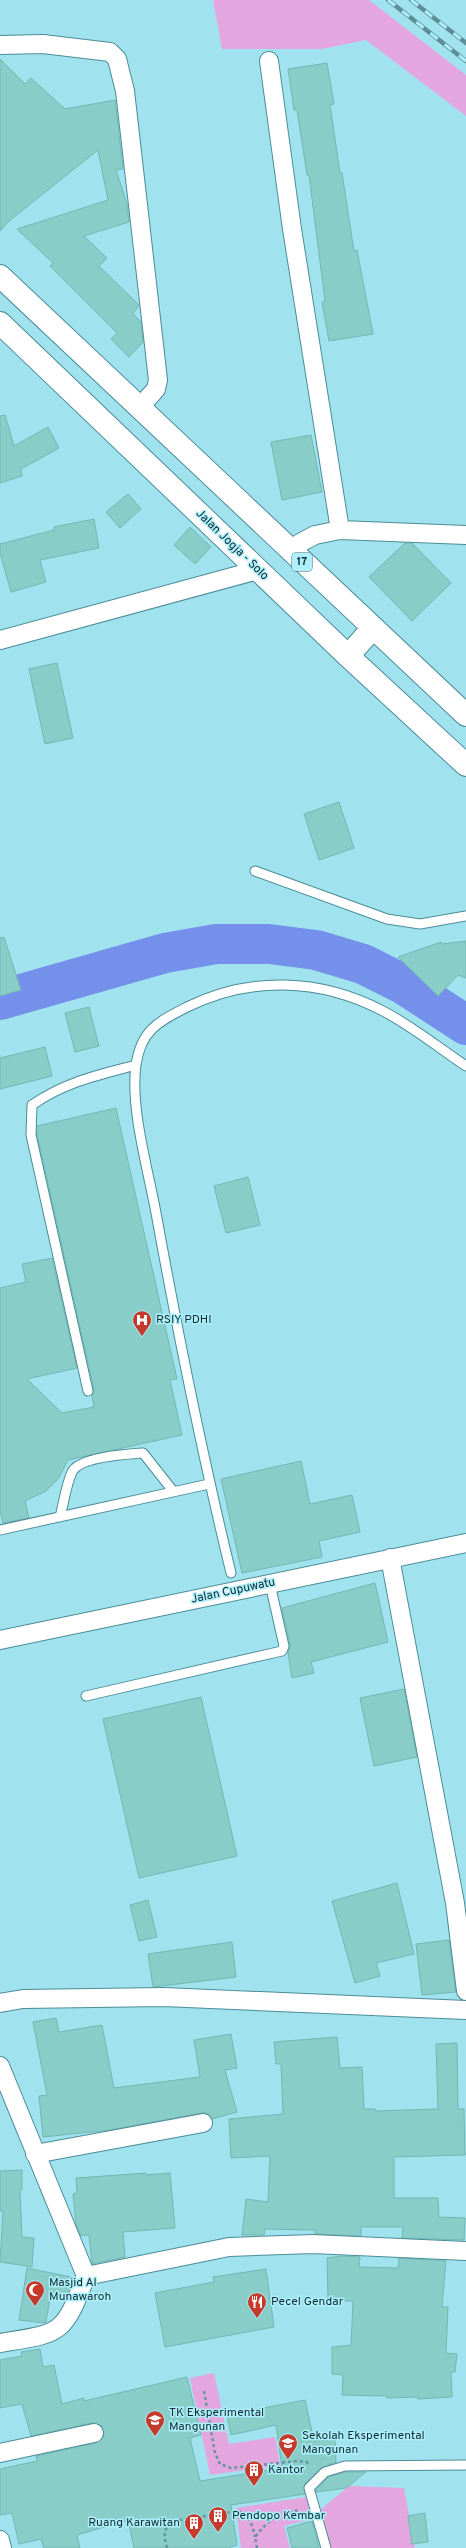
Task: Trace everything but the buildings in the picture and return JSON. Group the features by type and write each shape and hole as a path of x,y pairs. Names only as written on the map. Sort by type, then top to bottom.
{"highway":[{"name":"17","path":"0,276 290,552 466,715"},
{"name":"Jalan Jogja - Solo","path":"0,323 348,656 466,765"},
{"path":"348,656 372,629"}],"street":[{"path":"0,45 43,44 110,52 117,59 125,91 158,380 156,390 139,408"},
{"path":"269,61 292,229 340,530"},
{"path":"290,552 300,543 316,535 340,530 466,535"},
{"path":"0,640 258,570"},
{"name":"Jalan Cupuwatu","path":"0,1640 466,1543"},
{"path":"390,1558 455,1902 466,1991"},
{"path":"0,2003 23,1999 164,1997 466,2010"},
{"path":"0,2066 86,2276 72,2312 60,2327 45,2335 0,2343"},
{"path":"36,2154 203,2123"},
{"path":"86,2276 229,2247 313,2244 466,2251"},
{"path":"0,2453 94,2433"},
{"path":"0,2540 2,2548"}],"lane":[{"path":"255,872 387,919 420,924 466,916"},
{"path":"231,1573 209,1484 182,1353 137,1107 136,1065 145,1035 164,1019 208,997 227,990 266,984 294,984 332,991 383,1011 466,1066"},
{"path":"88,1391 31,1135 30,1115 32,1105 55,1090 84,1078 136,1065"},
{"path":"60,1517 73,1470 83,1463 113,1455 143,1453 173,1491"},
{"path":"0,1530 209,1484"},
{"path":"86,1696 282,1651 284,1646 270,1584"},
{"path":"326,2548 309,2488 326,2472 345,2466 466,2465"}],"path":[{"path":"204,2391 215,2453 220,2464 231,2468 307,2462 317,2481"},
{"path":"256,2538 276,2516 302,2510 309,2488"},
{"path":"167,2548 164,2535 167,2525 174,2521 237,2511 241,2511 250,2521 256,2538 257,2548"}],"shaded area":[{"path":"213,0 369,0 466,75 466,116 366,40 322,49 222,49"},
{"path":"214,2373 229,2444 275,2437 280,2465 210,2475 190,2378"},
{"path":"349,2486 404,2488 415,2548 330,2548 319,2511"},
{"path":"306,2497 312,2519 284,2526 290,2548 241,2548 236,2508"}],"waterway":[{"path":"0,1000 165,953 216,944 269,944 316,950 363,964 403,984 466,1025"}],"railway":[{"path":"388,0 466,61"},
{"path":"411,0 466,43"}],"place":[{"name":"RSIY PDHI","path":"142,1337"},
{"name":"Masjid Al Munawaroh","path":"35,2307"},
{"name":"Pecel Gendar","path":"257,2319"},
{"name":"TK Eksperimental Mangunan","path":"155,2437"},
{"name":"Sekolah Eksperimental Mangunan","path":"288,2460"},
{"name":"Kantor","path":"254,2487"},
{"name":"Pendopo Kembar","path":"218,2533"},
{"name":"Ruang Karawitan","path":"194,2540"}]}
